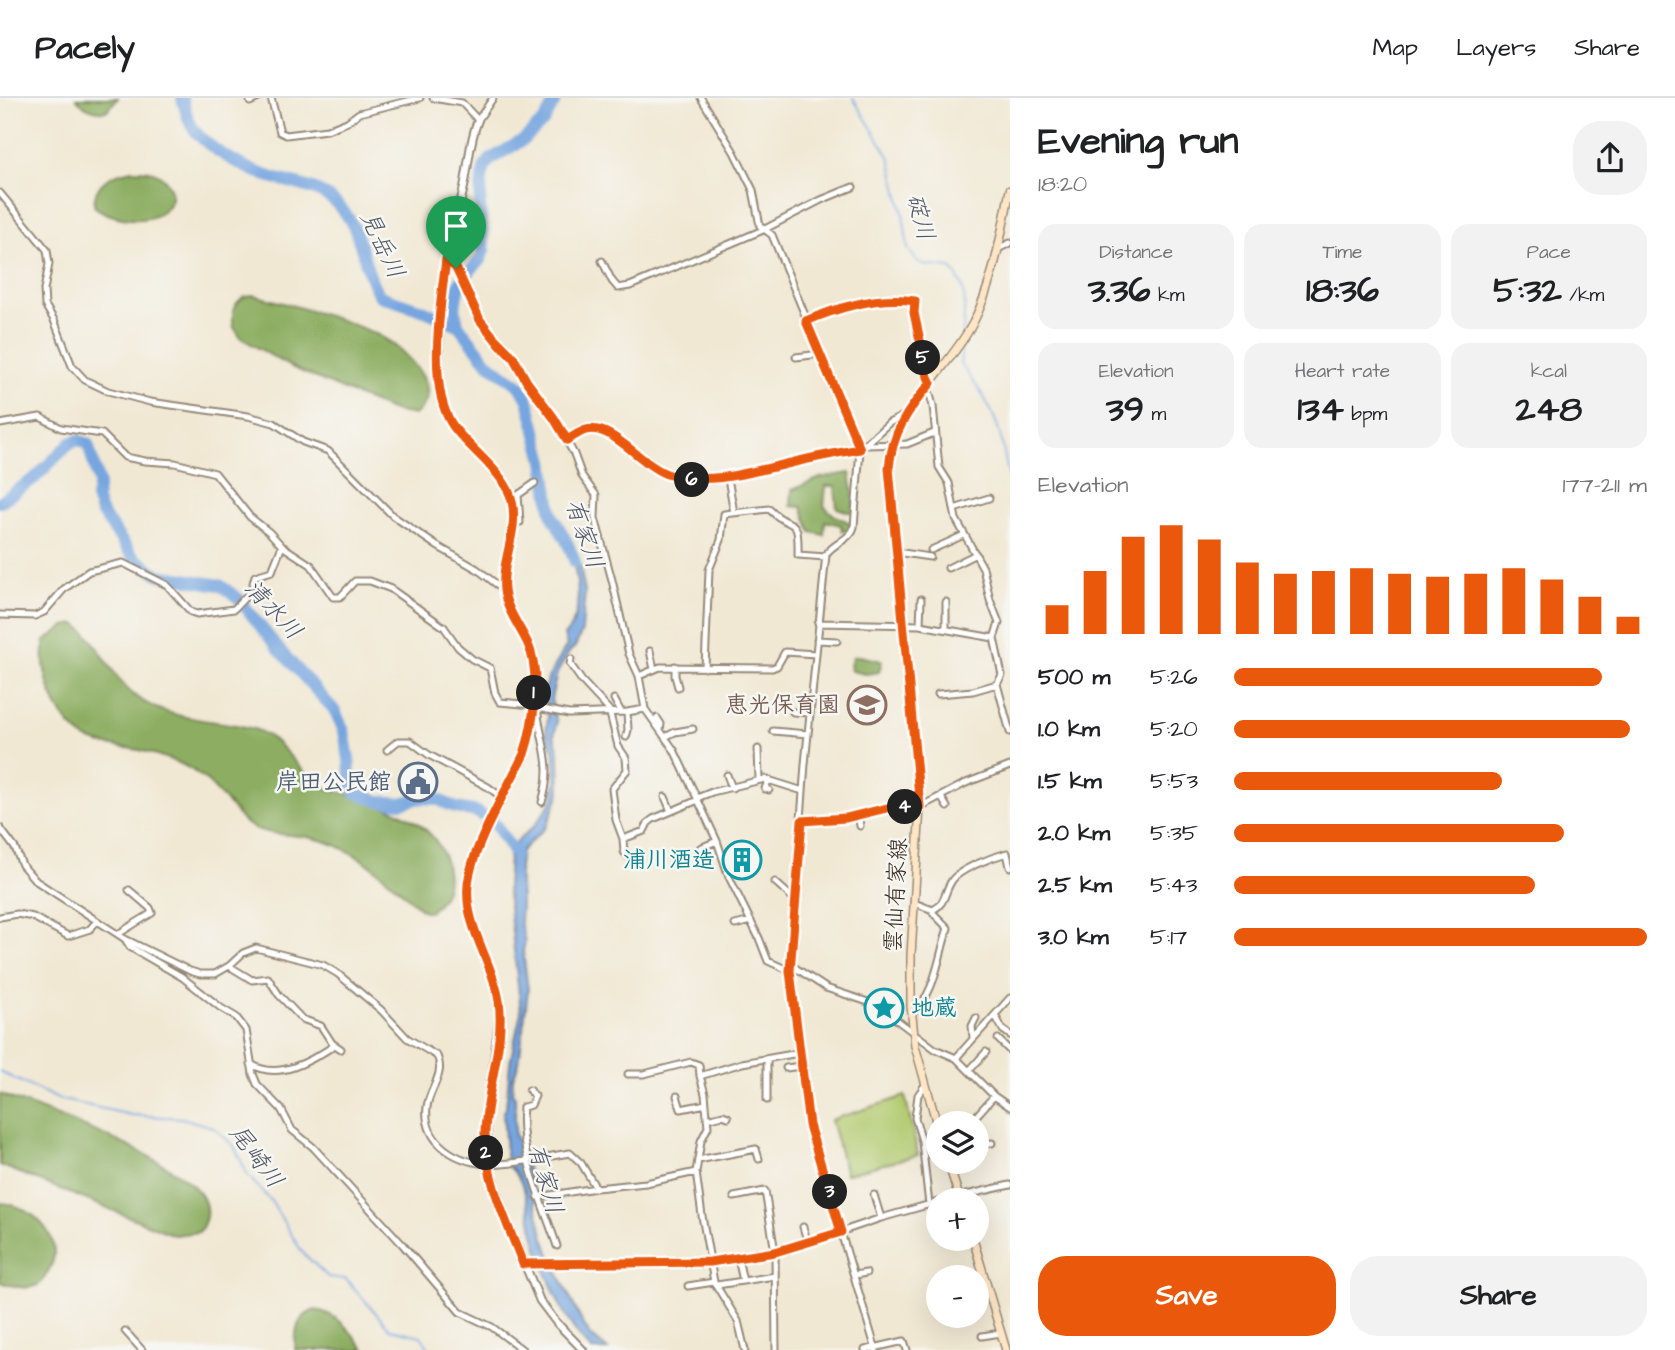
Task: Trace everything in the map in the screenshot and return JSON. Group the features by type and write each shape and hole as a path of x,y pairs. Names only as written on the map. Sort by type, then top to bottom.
{"main road":[{"name":"雲仙有家線","path":"933,1111 913,1031 911,955 920,807 889,468 892,443 905,415 960,345 981,304 994,271 1010,190"},
{"path":"977,1251 1006,1350"}],"street":[{"path":"250,102 259,98"},
{"path":"271,98 280,132 286,135 327,130 347,122 359,113 420,98"},
{"path":"433,98 462,103 478,120"},
{"path":"493,98 473,131 464,186 446,259 438,376 445,412 459,433 503,481 512,500 513,523 504,574 504,590 532,654 539,729 548,758 547,783 542,802"},
{"path":"701,98 734,152 753,190 760,226 772,235 820,354 862,447 853,533 833,545 826,557 803,791 791,968 809,1125 875,1348"},
{"path":"602,261 612,281 620,289 763,230 853,187"},
{"path":"0,193 47,250 49,264 44,290 46,305 72,366 85,380 108,391 150,402 248,416 274,423 303,442 328,451 393,516 477,569 504,590"},
{"path":"998,249 1010,243"},
{"path":"446,259 460,275 480,320 513,357 527,382 554,418 567,440 582,476 596,495 595,518 629,654 639,676 645,709 665,737 698,799 717,841 729,877 768,961 791,968 826,988 877,1005 935,1049 956,1058 994,1096 1010,1107"},
{"path":"806,321 823,313 864,303 897,299 915,301 914,313 933,406 939,467 949,483 956,519 983,568 989,600 999,623 994,638 1002,675 997,684 1010,732"},
{"path":"796,357 820,354"},
{"path":"862,447 889,423 905,415"},
{"path":"0,424 40,417 61,428 102,434 125,457 175,463 215,473 250,517 282,546 312,565 333,597 340,597 355,581 370,581 391,589 444,627 458,647 472,659 490,668 495,693 500,702 559,713 645,709"},
{"path":"567,440 585,430 598,431 617,440 665,474 692,480 728,478 862,447 907,444 934,433"},
{"path":"728,478 734,513"},
{"path":"513,523 520,522 518,495 535,483"},
{"path":"954,509 989,498"},
{"path":"705,668 709,570 721,540 724,514 769,509 776,516 796,526 799,531 798,555 826,557"},
{"path":"896,552 931,554 964,535"},
{"path":"0,615 36,617 44,612 64,589 89,571 123,563 167,584 191,612 206,615 234,609 251,591 256,576 276,566 282,546"},
{"path":"948,568 976,554"},
{"path":"920,625 921,599"},
{"path":"946,602 946,628"},
{"path":"818,623 920,625 994,638"},
{"path":"817,640 837,641"},
{"path":"650,650 654,668"},
{"path":"639,676 654,668 772,668 778,666 785,652 816,654"},
{"path":"678,687 675,676 680,658"},
{"path":"572,659 570,663 580,679 610,712 618,746 628,764 628,770 612,789 616,820 623,839 624,852 629,857"},
{"path":"1002,675 1010,679"},
{"path":"938,694 973,691 997,684"},
{"path":"643,695 653,695"},
{"path":"614,699 624,712 628,730 626,737"},
{"path":"537,707 524,754 470,871 467,899 473,928 496,985 500,1013 487,1112 487,1164 523,1264 540,1301 555,1322 583,1350"},
{"path":"793,712 810,713"},
{"path":"657,718 661,724 660,730"},
{"path":"665,737 693,729"},
{"path":"773,732 808,734"},
{"path":"387,750 398,741 410,741 503,798"},
{"path":"758,749 759,780"},
{"path":"802,821 858,815 891,807 920,807 966,783 1010,766"},
{"path":"727,775 732,788"},
{"path":"623,839 639,835 649,821 698,799 759,780 768,780 803,791"},
{"path":"768,780 765,789 769,790"},
{"path":"665,797 671,811"},
{"path":"941,797 947,807"},
{"path":"858,815 860,826"},
{"path":"0,828 15,848 22,865 36,881 125,939 200,974 215,974 243,953 256,948 323,965 338,974 388,1017 407,1038 437,1056 440,1063 439,1075 429,1096 427,1120 438,1143 468,1162 487,1164 503,1164 570,1153 581,1163 596,1188"},
{"path":"701,848 717,841"},
{"path":"933,911 944,900 956,876 1007,853 1010,867"},
{"path":"775,883 795,901"},
{"path":"118,934 152,913 150,908 129,890"},
{"path":"912,1013 919,1008 931,988 948,928 933,911 914,903"},
{"path":"0,917 17,914 33,916 68,936 90,929 97,921"},
{"path":"734,925 751,921"},
{"path":"125,939 130,947 182,977 220,1008 236,1017 246,1030 257,1084 281,1109 292,1130 313,1147 449,1296 460,1312 492,1327 523,1350"},
{"path":"229,966 252,980 268,978 279,995 302,1019 321,1026 341,1049"},
{"path":"956,1058 1010,999"},
{"path":"995,1015 1003,1030 1009,1034 999,1040 1008,1050"},
{"path":"973,1039 972,1026 976,1018"},
{"path":"251,1063 263,1069 281,1072 335,1045"},
{"path":"969,1071 986,1052"},
{"path":"700,1076 742,1063 799,1053"},
{"path":"767,1059 767,1100"},
{"path":"628,1074 644,1074 691,1062 699,1065 708,1127 701,1140 696,1172 710,1262 715,1283 738,1321 745,1350"},
{"path":"786,1068 801,1066"},
{"path":"925,1085 918,1095 915,1118 922,1141 927,1188"},
{"path":"529,1090 535,1096"},
{"path":"535,1096 544,1095"},
{"path":"535,1096 531,1105 523,1107 523,1138 538,1197 557,1246"},
{"path":"677,1096 681,1109 706,1104"},
{"path":"981,1111 994,1096"},
{"path":"707,1119 723,1115 727,1117"},
{"path":"698,1160 756,1149 759,1158"},
{"path":"538,1197 646,1183 696,1172"},
{"path":"989,1190 1010,1185"},
{"path":"734,1197 765,1191 775,1252 776,1350"},
{"path":"874,1195 881,1218"},
{"path":"523,1264 710,1262 738,1258 808,1243 926,1206"},
{"path":"803,1227 808,1243"},
{"path":"738,1258 743,1280"},
{"path":"855,1275 866,1273"},
{"path":"688,1286 775,1276"},
{"path":"125,1331 142,1350"},
{"path":"982,1336 1001,1333"},
{"path":"865,1350 904,1340 907,1350"},
{"path":"895,1343 896,1350"}],"green space":[{"path":"76,98 118,98 106,111 102,111 86,107"},
{"path":"132,170 154,172 167,183 171,199 163,212 144,219 121,218 94,206 97,191 105,180"},
{"path":"253,295 331,317 384,338 410,360 424,379 427,398 424,405 415,415 393,411 291,367 241,338 233,326 233,311 243,297"},
{"path":"850,473 854,498 852,513 837,508 835,486 826,486 824,506 835,516 851,523 849,531 842,531 841,525 825,521 824,535 811,532 802,507 791,506 792,490 820,478"},
{"path":"76,624 94,643 125,686 146,703 173,714 259,731 276,742 306,774 323,787 399,812 425,829 443,854 447,870 446,888 438,903 429,912 422,910 372,866 328,842 265,832 250,826 208,782 179,763 144,751 99,743 78,733 55,703 44,665 45,641 65,626"},
{"path":"853,657 882,661 879,672 865,674 851,671"},
{"path":"0,1094 110,1138 169,1168 190,1183 203,1198 206,1215 199,1232 174,1235 0,1165"},
{"path":"905,1096 918,1155 846,1174 831,1120"},
{"path":"0,1203 23,1209 42,1224 49,1234 54,1257 46,1275 33,1287 0,1282"},
{"path":"315,1310 337,1319 365,1350 295,1350 296,1331 300,1321"}],"water":[{"path":"569,542 580,566 585,592 582,631 575,647 557,673 551,699 557,723 554,735 559,753 560,793 546,827 521,851 520,922 525,942 523,951 528,990 519,1062 513,1078 512,1093 515,1097 515,1135 524,1155 543,1235 552,1260 581,1320 591,1336 608,1350 592,1350 582,1340 556,1296 538,1248 523,1187 507,1165 503,1113 521,1012 507,888 509,856 514,844 535,825 552,801 556,779 554,753 546,732 548,717 544,696 548,678 567,645 564,636 576,615 578,603"}],"waterway":[{"name":"見岳川","path":"182,98 193,128 219,152 253,170 310,188 334,201 349,218 380,296 458,325"},
{"name":"見岳川","path":"557,98 544,121 523,140 491,159 485,166 480,204 484,250 480,260 459,283 455,307 458,325 489,364 520,386 528,400 544,461 552,515 575,562"},
{"name":"碇川","path":"853,98 890,158 908,249 916,260 924,265 951,268 961,285 965,300 963,335"},
{"name":"碇川","path":"962,347 960,364 978,387 996,422 1010,480"},
{"name":"清水川","path":"0,502 35,478 70,443 78,440 88,444 99,483 96,498 101,512 134,558 159,575 220,585 238,598 277,647 335,711 344,731 351,786 356,793 379,801 401,803 421,798 437,799 456,808 477,812 496,825 515,855"},
{"name":"尾崎川","path":"0,1072 58,1099 131,1115 181,1118 213,1127 234,1146 248,1176 271,1201 302,1252 328,1277 346,1279 390,1329 421,1336 430,1350"}],"place":[{"name":"恵光保育園","path":"867,705"},
{"name":"岸田公民館","path":"418,782"},
{"name":"浦川酒造","path":"742,860"},
{"name":"地蔵","path":"884,1008"}],"route":[{"path":"446,259 456,268 480,320 520,366 527,382 567,440 585,430 598,431 617,440 665,474 692,480 728,478 860,449 806,321 823,313 864,303 897,299 915,301 914,313 931,383 898,428 892,443 889,468 920,807 891,807 846,818 802,821 795,901 790,971 809,1125 841,1232 775,1252 710,1262 523,1264 487,1164 485,1132 500,1013 496,985 473,928 467,899 473,861 529,740 534,668 532,654 504,590 504,574 513,523 512,500 503,481 452,425 440,396 438,376 441,307 446,259"}],"water label":[{"name":"有家川","path":"584,534"},
{"name":"有家川","path":"545,1179"}]}
